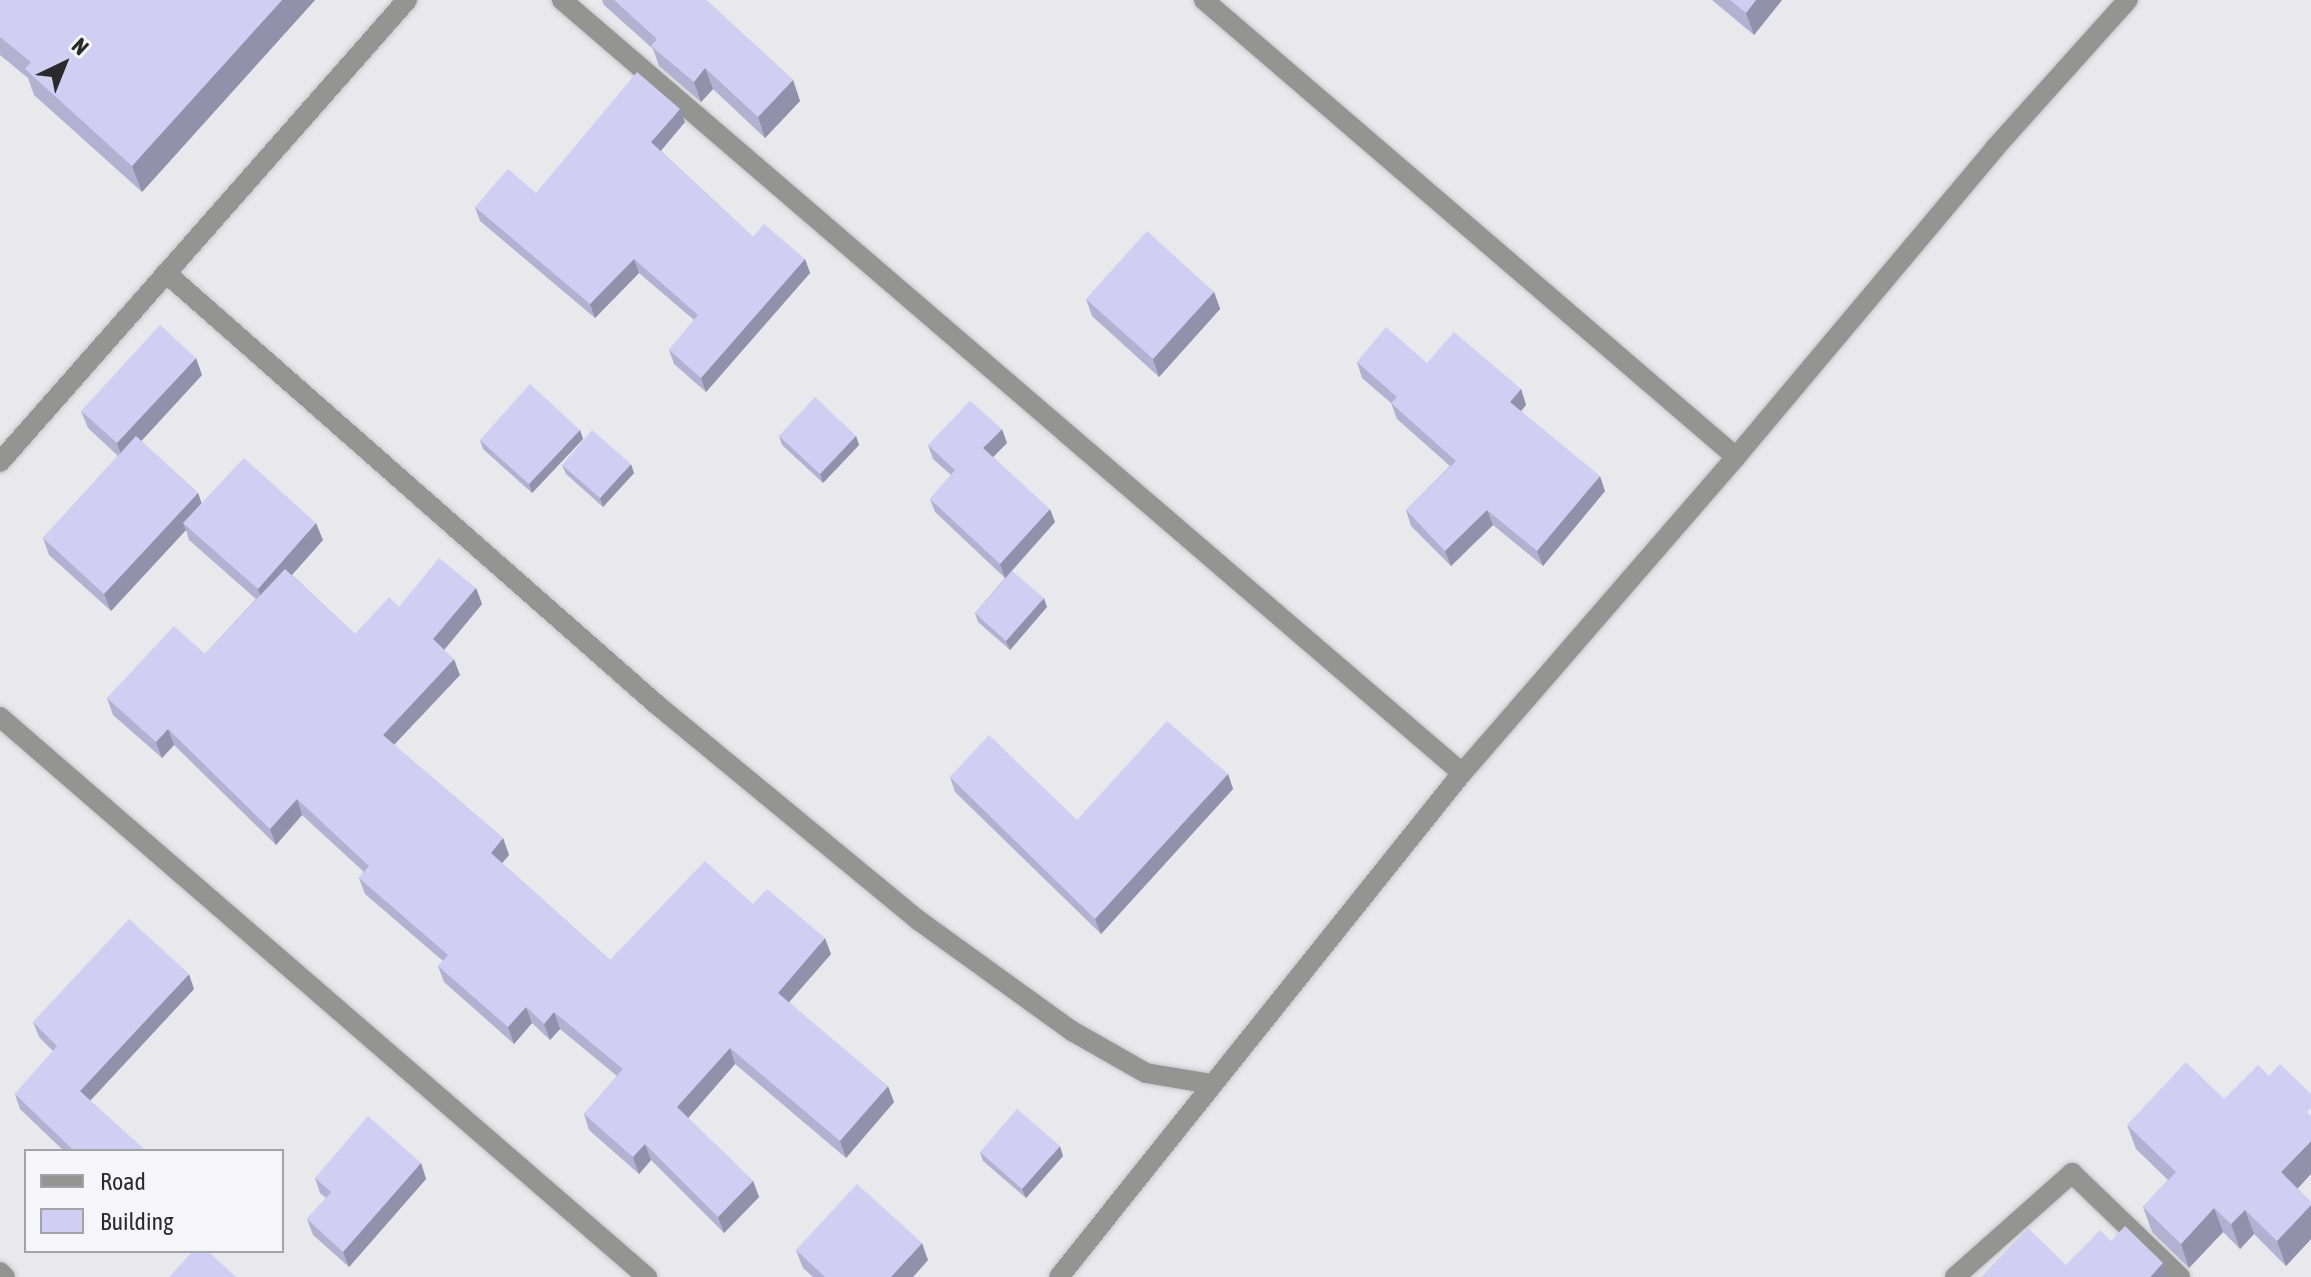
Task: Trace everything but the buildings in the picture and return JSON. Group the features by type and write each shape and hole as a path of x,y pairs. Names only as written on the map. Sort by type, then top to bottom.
{"street":[{"path":"0,462 407,0"},
{"path":"562,0 1462,773"},
{"path":"1204,0 1736,457"},
{"path":"1059,1277 1462,773 1736,457 1995,148 2128,0"},
{"path":"166,273 656,704 918,920 1072,1031 1146,1073 1212,1084"},
{"path":"0,717 647,1277"},
{"path":"1955,1277 2072,1173 2180,1277"},
{"path":"0,1272 5,1277"}]}
